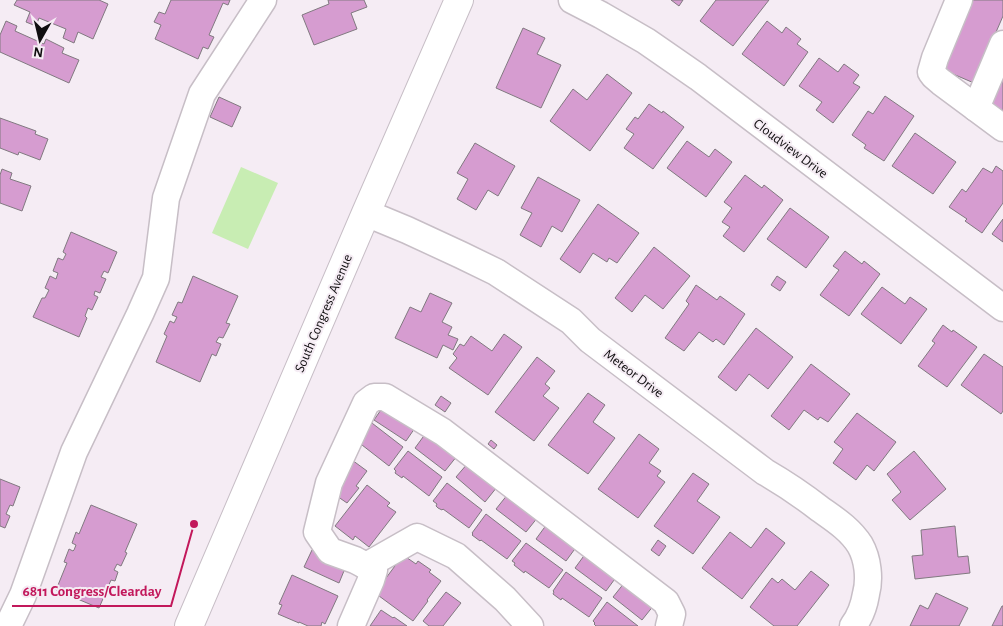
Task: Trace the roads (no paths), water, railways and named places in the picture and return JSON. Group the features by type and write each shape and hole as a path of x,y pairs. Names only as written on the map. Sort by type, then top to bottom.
{"main road":[{"name":"South Congress Avenue","path":"189,626 459,0"}],"street":[{"path":"8,626 23,595 74,452 156,278 166,198 202,94 263,0"},
{"name":"Cloudview Drive","path":"572,0 646,41 698,77 1003,308"},
{"path":"959,0 934,58 931,72 941,82 1003,128"},
{"path":"976,108 1003,44"},
{"name":"Meteor Drive","path":"366,213 496,272 571,321 590,340 749,460 765,472 787,484 843,525 860,545 868,573 868,588 864,605 853,626"},
{"path":"351,626 374,570 355,560 330,551 318,532 329,483 366,403 374,397 385,397 443,432 666,602 672,614 669,626"},
{"path":"366,566 417,537 456,556 505,600 530,626"}],"place":[{"name":"6811 Congress/Clearday","path":"194,524"}]}
